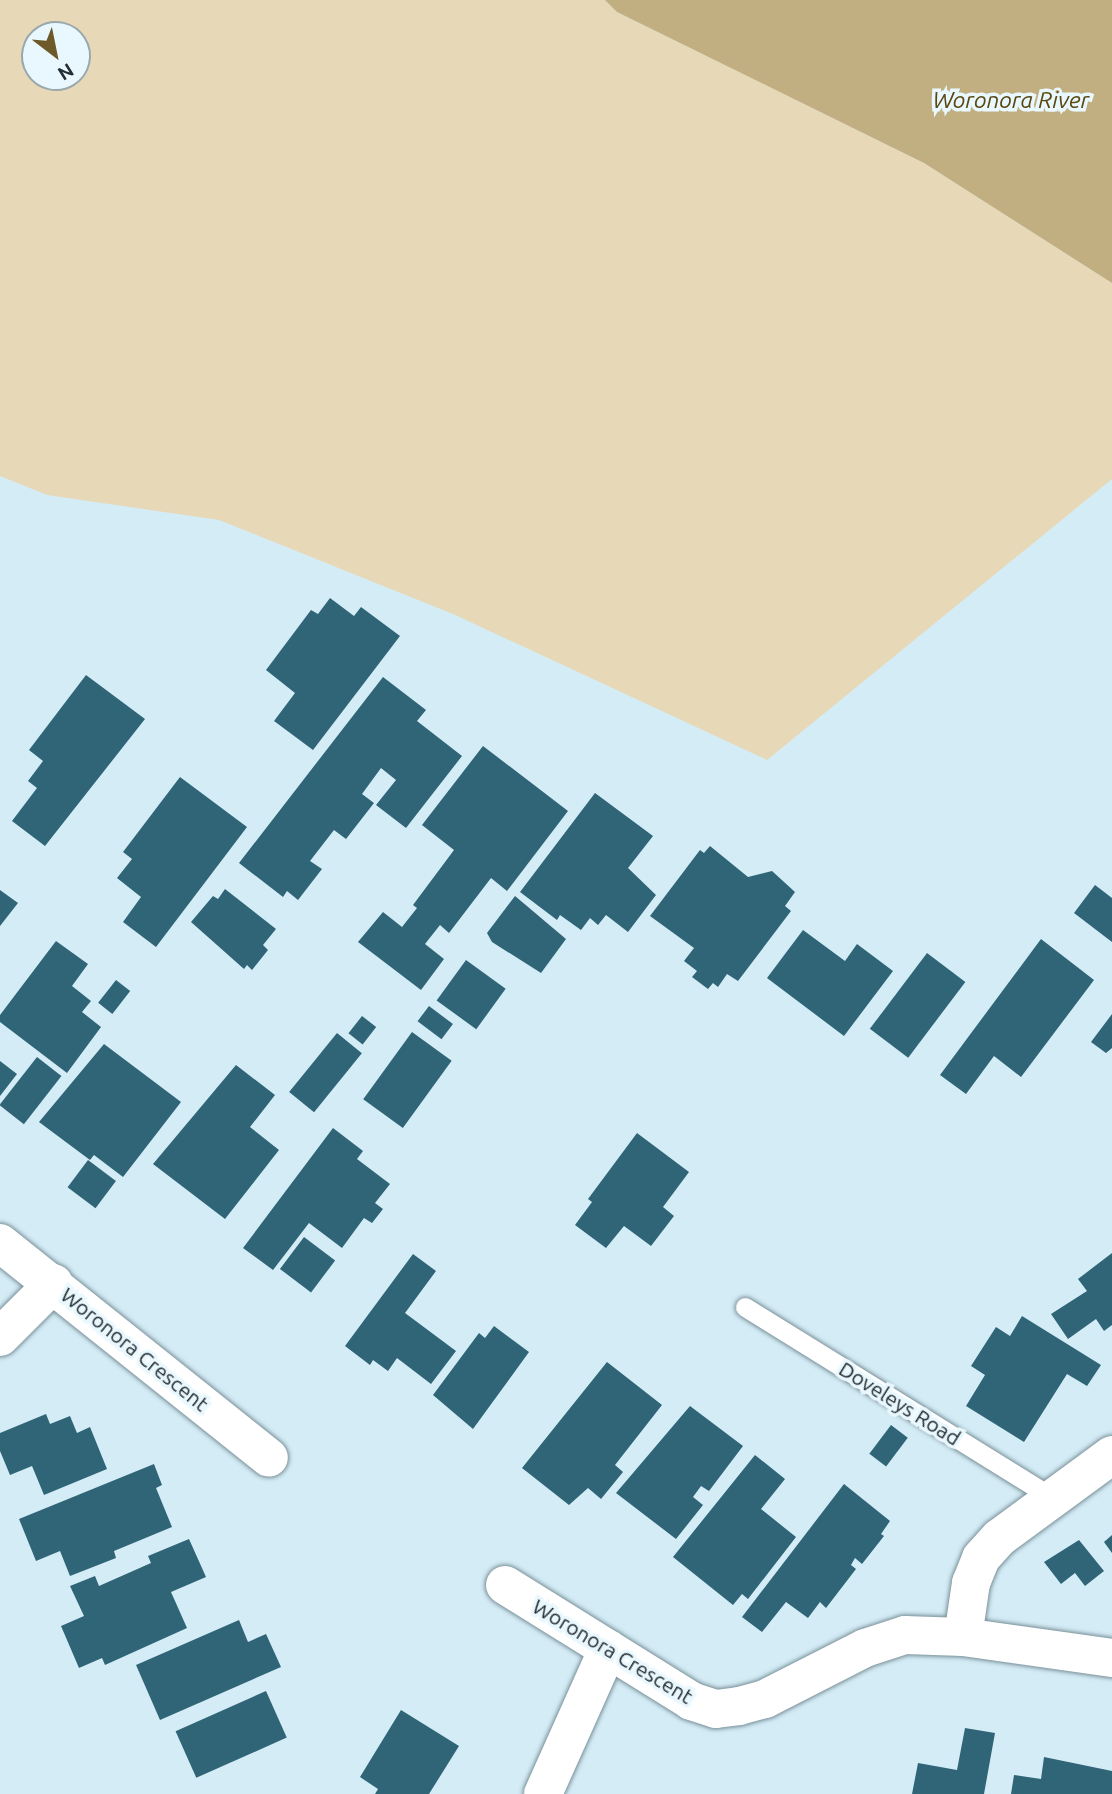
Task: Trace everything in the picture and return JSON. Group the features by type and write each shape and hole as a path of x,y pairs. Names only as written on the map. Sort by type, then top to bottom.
{"street":[{"name":"Woronora Crescent","path":"0,1243 54,1283 269,1458"},
{"path":"0,1337 54,1283"},
{"path":"1112,1455 999,1538 981,1558 971,1583 963,1637 1112,1658"},
{"name":"Woronora Crescent","path":"505,1586 704,1705 716,1709 765,1699 865,1648 895,1639 963,1637"},
{"path":"544,1794 608,1649"}],"lane":[{"name":"Doveleys Road","path":"745,1307 1055,1499"}],"shaded area":[{"path":"0,0 605,0 617,12 924,163 1112,283 1112,479 767,760 453,614 219,520 47,495 0,476"}],"water":[{"name":"Woronora River","path":"605,0 1112,0 1112,283 924,163 617,12"}],"building":[{"path":"330,598 354,616 361,607 400,636 313,750 274,721 295,693 266,670 311,610 318,614"},
{"path":"86,675 145,719 45,846 12,821 37,788 28,781 43,761 29,750"},
{"path":"383,677 426,710 417,721 462,756 406,828 376,805 396,780 381,768 362,794 374,803 346,839 334,830 310,861 322,869 298,900 287,891 283,897 239,863"},
{"path":"483,746 568,811 507,891 491,878 449,933 440,925 425,944 444,959 421,990 358,942 383,912 402,927 417,908 413,905 454,850 422,825"},
{"path":"180,777 247,827 156,947 123,922 141,897 117,878 132,859 123,852"},
{"path":"595,793 653,836 628,868 656,895 628,932 606,915 598,925 590,918 581,930 560,915 557,920 520,892"},
{"path":"710,846 748,877 772,871 795,892 785,906 791,911 738,981 727,974 718,987 713,983 708,989 692,977 697,971 684,961 694,948 650,916 700,850 704,853"},
{"path":"1095,885 1112,898 1112,942 1074,913"},
{"path":"225,889 276,929 263,945 268,950 252,970 247,965 244,969 191,922 213,896 218,899"},
{"path":"0,890 18,903 0,926"},
{"path":"515,896 566,939 541,973 492,942 487,933"},
{"path":"803,930 845,961 857,944 893,971 844,1036 767,978"},
{"path":"1041,939 1094,980 1021,1077 994,1056 966,1094 940,1075"},
{"path":"56,941 88,964 72,986 91,1001 82,1012 101,1027 67,1073 0,1022 0,1015"},
{"path":"927,953 965,982 908,1058 870,1029"},
{"path":"466,960 506,989 476,1029 437,1000"},
{"path":"116,980 130,991 112,1014 98,1003"},
{"path":"429,1006 453,1024 442,1039 418,1021"},
{"path":"1112,1014 1112,1048 1106,1053 1091,1042"},
{"path":"362,1016 376,1027 363,1044 348,1033"},
{"path":"412,1032 452,1061 403,1128 363,1099"},
{"path":"337,1033 362,1053 314,1112 289,1092"},
{"path":"104,1044 181,1102 123,1177 94,1155 90,1160 39,1122"},
{"path":"37,1057 61,1076 24,1124 0,1104"},
{"path":"0,1061 17,1074 0,1096"},
{"path":"236,1065 275,1095 250,1127 279,1150 225,1219 153,1164"},
{"path":"333,1128 363,1151 357,1159 390,1184 375,1203 383,1209 372,1223 364,1218 342,1248 309,1223 273,1270 243,1248"},
{"path":"637,1133 689,1172 663,1207 674,1216 651,1246 624,1226 606,1248 575,1225 592,1202 588,1199"},
{"path":"88,1160 116,1181 95,1208 68,1187"},
{"path":"304,1237 335,1260 311,1292 280,1269"},
{"path":"1112,1253 1112,1325 1104,1331 1096,1319 1068,1339 1051,1314 1087,1291 1078,1279"},
{"path":"413,1254 436,1271 405,1313 456,1351 431,1384 397,1358 388,1371 373,1360 370,1365 345,1346"},
{"path":"1022,1316 1101,1365 1087,1386 1067,1374 1024,1442 966,1406 985,1375 971,1366 996,1327 1010,1336"},
{"path":"494,1326 529,1352 473,1429 433,1395 479,1333 485,1338"},
{"path":"607,1362 662,1405 615,1465 623,1472 601,1499 588,1488 569,1505 522,1468"},
{"path":"690,1406 743,1446 709,1491 701,1486 693,1497 703,1505 676,1539 616,1493"},
{"path":"46,1414 50,1424 70,1416 77,1433 90,1427 107,1469 44,1495 32,1466 10,1475 0,1451 0,1433"},
{"path":"891,1425 908,1438 886,1466 869,1454"},
{"path":"755,1455 785,1479 761,1509 796,1537 748,1599 742,1594 733,1605 673,1557"},
{"path":"154,1464 162,1485 156,1488 172,1527 114,1551 116,1558 70,1576 60,1551 36,1561 19,1519"},
{"path":"844,1484 890,1521 881,1534 884,1536 862,1564 855,1558 851,1565 856,1569 826,1608 820,1602 808,1618 786,1602 762,1632 742,1617"},
{"path":"1112,1535 1112,1553 1104,1542"},
{"path":"189,1539 206,1577 171,1592 187,1628 105,1665 102,1658 79,1668 61,1626 84,1616 70,1586 95,1576 99,1586 151,1563 148,1556"},
{"path":"1079,1540 1104,1571 1085,1586 1075,1573 1061,1584 1044,1562"},
{"path":"239,1620 248,1642 266,1634 281,1667 160,1720 136,1665"},
{"path":"266,1691 287,1738 196,1778 176,1731"},
{"path":"401,1710 459,1746 429,1794 375,1794 378,1789 360,1777"},
{"path":"965,1728 995,1733 984,1794 912,1794 918,1763 957,1770"},
{"path":"1044,1757 1112,1771 1112,1794 1011,1794 1014,1775 1041,1779"}]}
